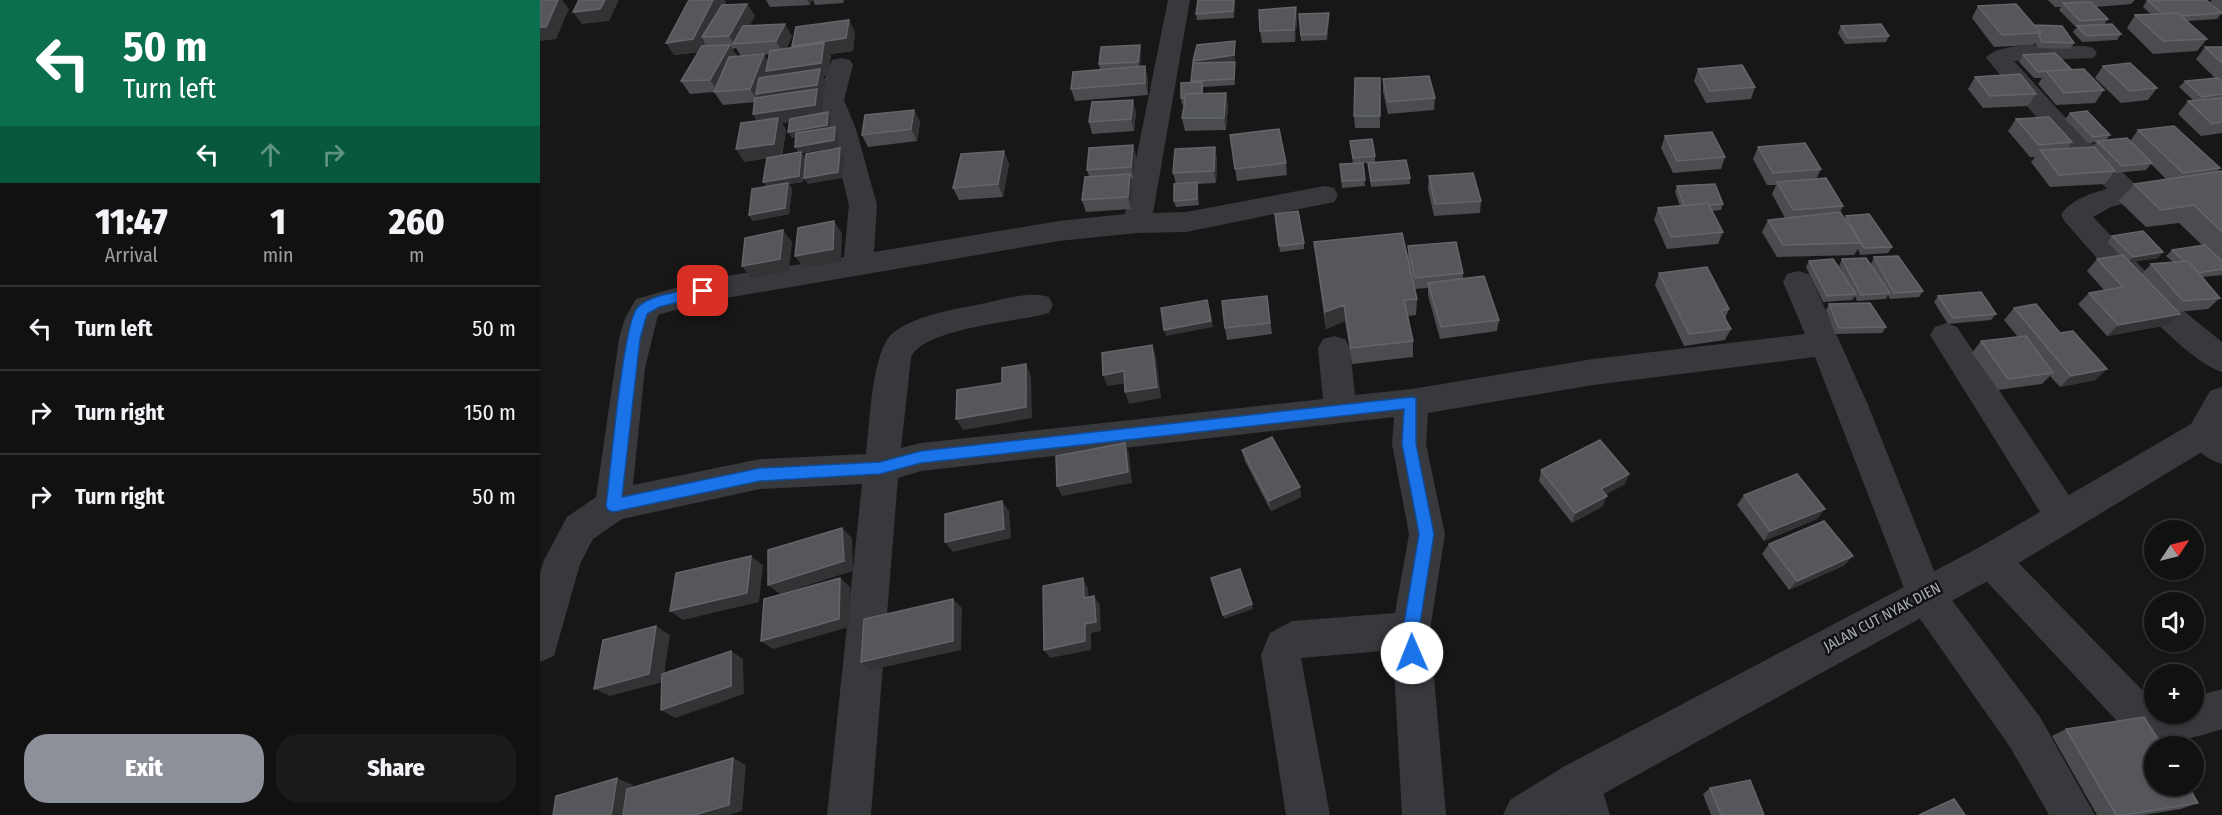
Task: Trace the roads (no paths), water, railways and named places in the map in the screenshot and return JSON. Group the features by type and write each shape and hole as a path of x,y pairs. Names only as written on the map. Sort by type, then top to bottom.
{"street":[{"path":"1137,223 1179,0"},
{"path":"2085,53 2008,54 1998,58 2053,120 2127,193 2101,200 2075,215 2174,320 2222,360"},
{"path":"841,65 831,93 831,100 843,129 863,205 858,266"},
{"path":"613,506 633,339 641,311 655,303 703,291 1059,231 1137,223 1186,222 1324,195"},
{"path":"1798,282 1852,405 1924,594 2025,732 2073,815"},
{"path":"849,815 880,468 895,358 903,343 920,333 964,319 1038,305"},
{"path":"1947,335 2063,517"},
{"path":"540,643 562,560 580,528 613,506 760,474 880,468 921,457 1341,412 1593,372 1825,344"},
{"path":"1334,348 1341,412"},
{"name":"JALAN CUT NYAK DIEN","path":"1526,815 1584,798 1924,594 1991,560 2063,517 2212,442 2222,400"},
{"path":"1412,402 1409,444 1427,534 1411,630 1424,815"},
{"path":"1991,560 2146,719 2158,723 2169,723 2222,709"},
{"path":"1308,815 1281,655 1284,646 1292,640 1411,630"}]}
